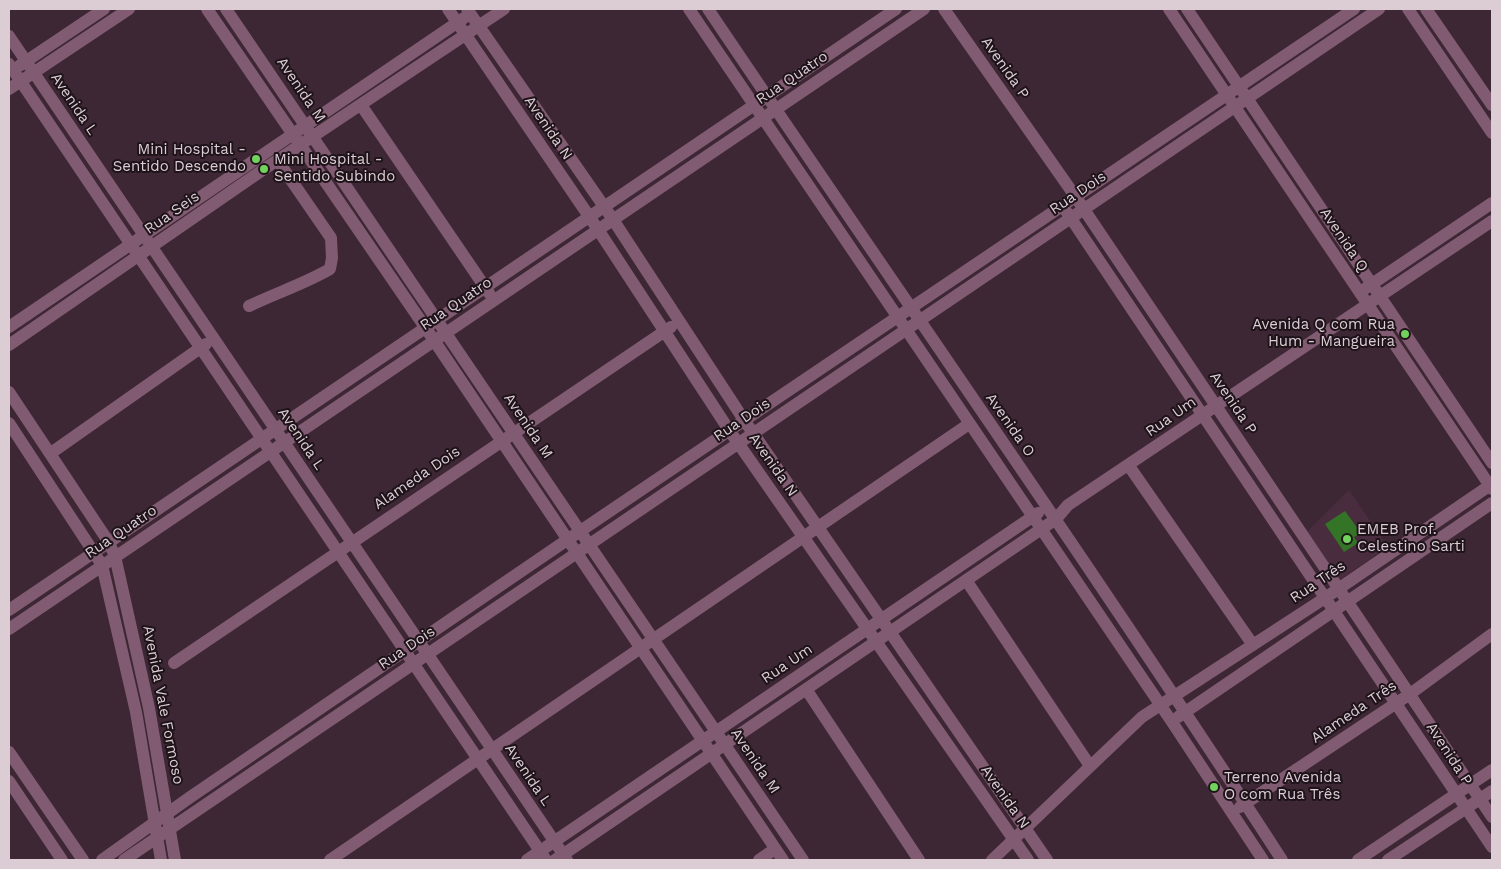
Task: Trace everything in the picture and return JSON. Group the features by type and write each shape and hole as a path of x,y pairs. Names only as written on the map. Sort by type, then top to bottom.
{"street":[{"path":"104,9 26,62 10,69 406,650 543,856"},
{"path":"9,90 129,9"},
{"name":"Avenida M","path":"207,9 434,339 500,442 783,860"},
{"name":"Avenida M","path":"226,9 803,860"},
{"name":"Avenida N","path":"448,9 588,217 598,228 729,430 1028,860"},
{"name":"Rua Seis","path":"9,345 504,9"},
{"path":"689,9 1160,704 1263,860"},
{"name":"Avenida O","path":"708,9 909,308 1056,519 1282,860"},
{"name":"Rua Quatro","path":"9,610 108,541 896,9"},
{"name":"Rua Quatro","path":"9,629 612,218 924,9"},
{"name":"Avenida P","path":"944,9 1075,196 1492,818"},
{"name":"Avenida Q","path":"1169,9 1367,306 1491,486"},
{"name":"Avenida Q","path":"1187,9 1492,463"},
{"name":"Rua Dois","path":"102,860 567,540 1354,9"},
{"name":"Rua Dois","path":"124,860 1083,208 1380,9"},
{"path":"1408,9 1492,133"},
{"path":"1426,9 1492,106"},
{"name":"Rua Seis","path":"9,327 458,23 472,10"},
{"name":"Avenida N","path":"472,10 479,26 612,218 744,420 1047,860"},
{"name":"Avenida L","path":"9,36 212,339 554,842 562,858"},
{"path":"361,105 493,299"},
{"path":"249,306 284,289 314,278 330,269 332,258 331,238 278,161"},
{"path":"1359,292 1492,203"},
{"name":"Avenida P","path":"1062,205 1492,847"},
{"path":"1313,223 1326,215"},
{"name":"Rua Um","path":"562,858 724,744 1041,530 1056,519 1068,505 1129,466 1492,221"},
{"path":"1136,315 1149,306"},
{"name":"Alameda Dois","path":"174,663 338,550 679,322"},
{"path":"51,453 212,339"},
{"name":"Avenida Vale Formoso","path":"9,392 108,541 115,556 149,708 175,860"},
{"name":"Avenida Vale Formoso","path":"9,423 102,565 136,712 161,860"},
{"path":"330,860 969,424"},
{"path":"1129,466 1253,645"},
{"name":"Rua Três","path":"992,860 1135,723 1160,704 1325,598 1491,486"},
{"path":"1172,722 1492,503"},
{"name":"Rua Um","path":"527,860 543,856 554,842 1032,516 1047,508 1068,505"},
{"path":"966,580 1090,766"},
{"name":"Alameda Três","path":"1232,813 1410,694 1492,634"},
{"path":"806,689 919,860"},
{"path":"1428,750 1442,741"},
{"path":"9,752 83,860"},
{"path":"1358,860 1492,770"},
{"path":"9,781 62,860"},
{"path":"1388,860 1492,791"},
{"path":"759,860 776,849"}],"shaded area":[{"name":"EMEB Prof. Celestino Sarti","path":"1349,490 1388,547 1338,581 1307,532"}],"building":[{"path":"1345,511 1361,533 1354,537 1358,543 1344,552 1325,524"}],"place":[{"name":"Mini Hospital - Sentido Descendo","path":"256,159"},
{"name":"Mini Hospital - Sentido Subindo","path":"264,169"},
{"name":"Avenida Q com Rua Hum - Mangueira","path":"1405,334"},
{"name":"EMEB Prof. Celestino Sarti","path":"1347,539"},
{"name":"Terreno Avenida O com Rua Três","path":"1214,787"}]}
